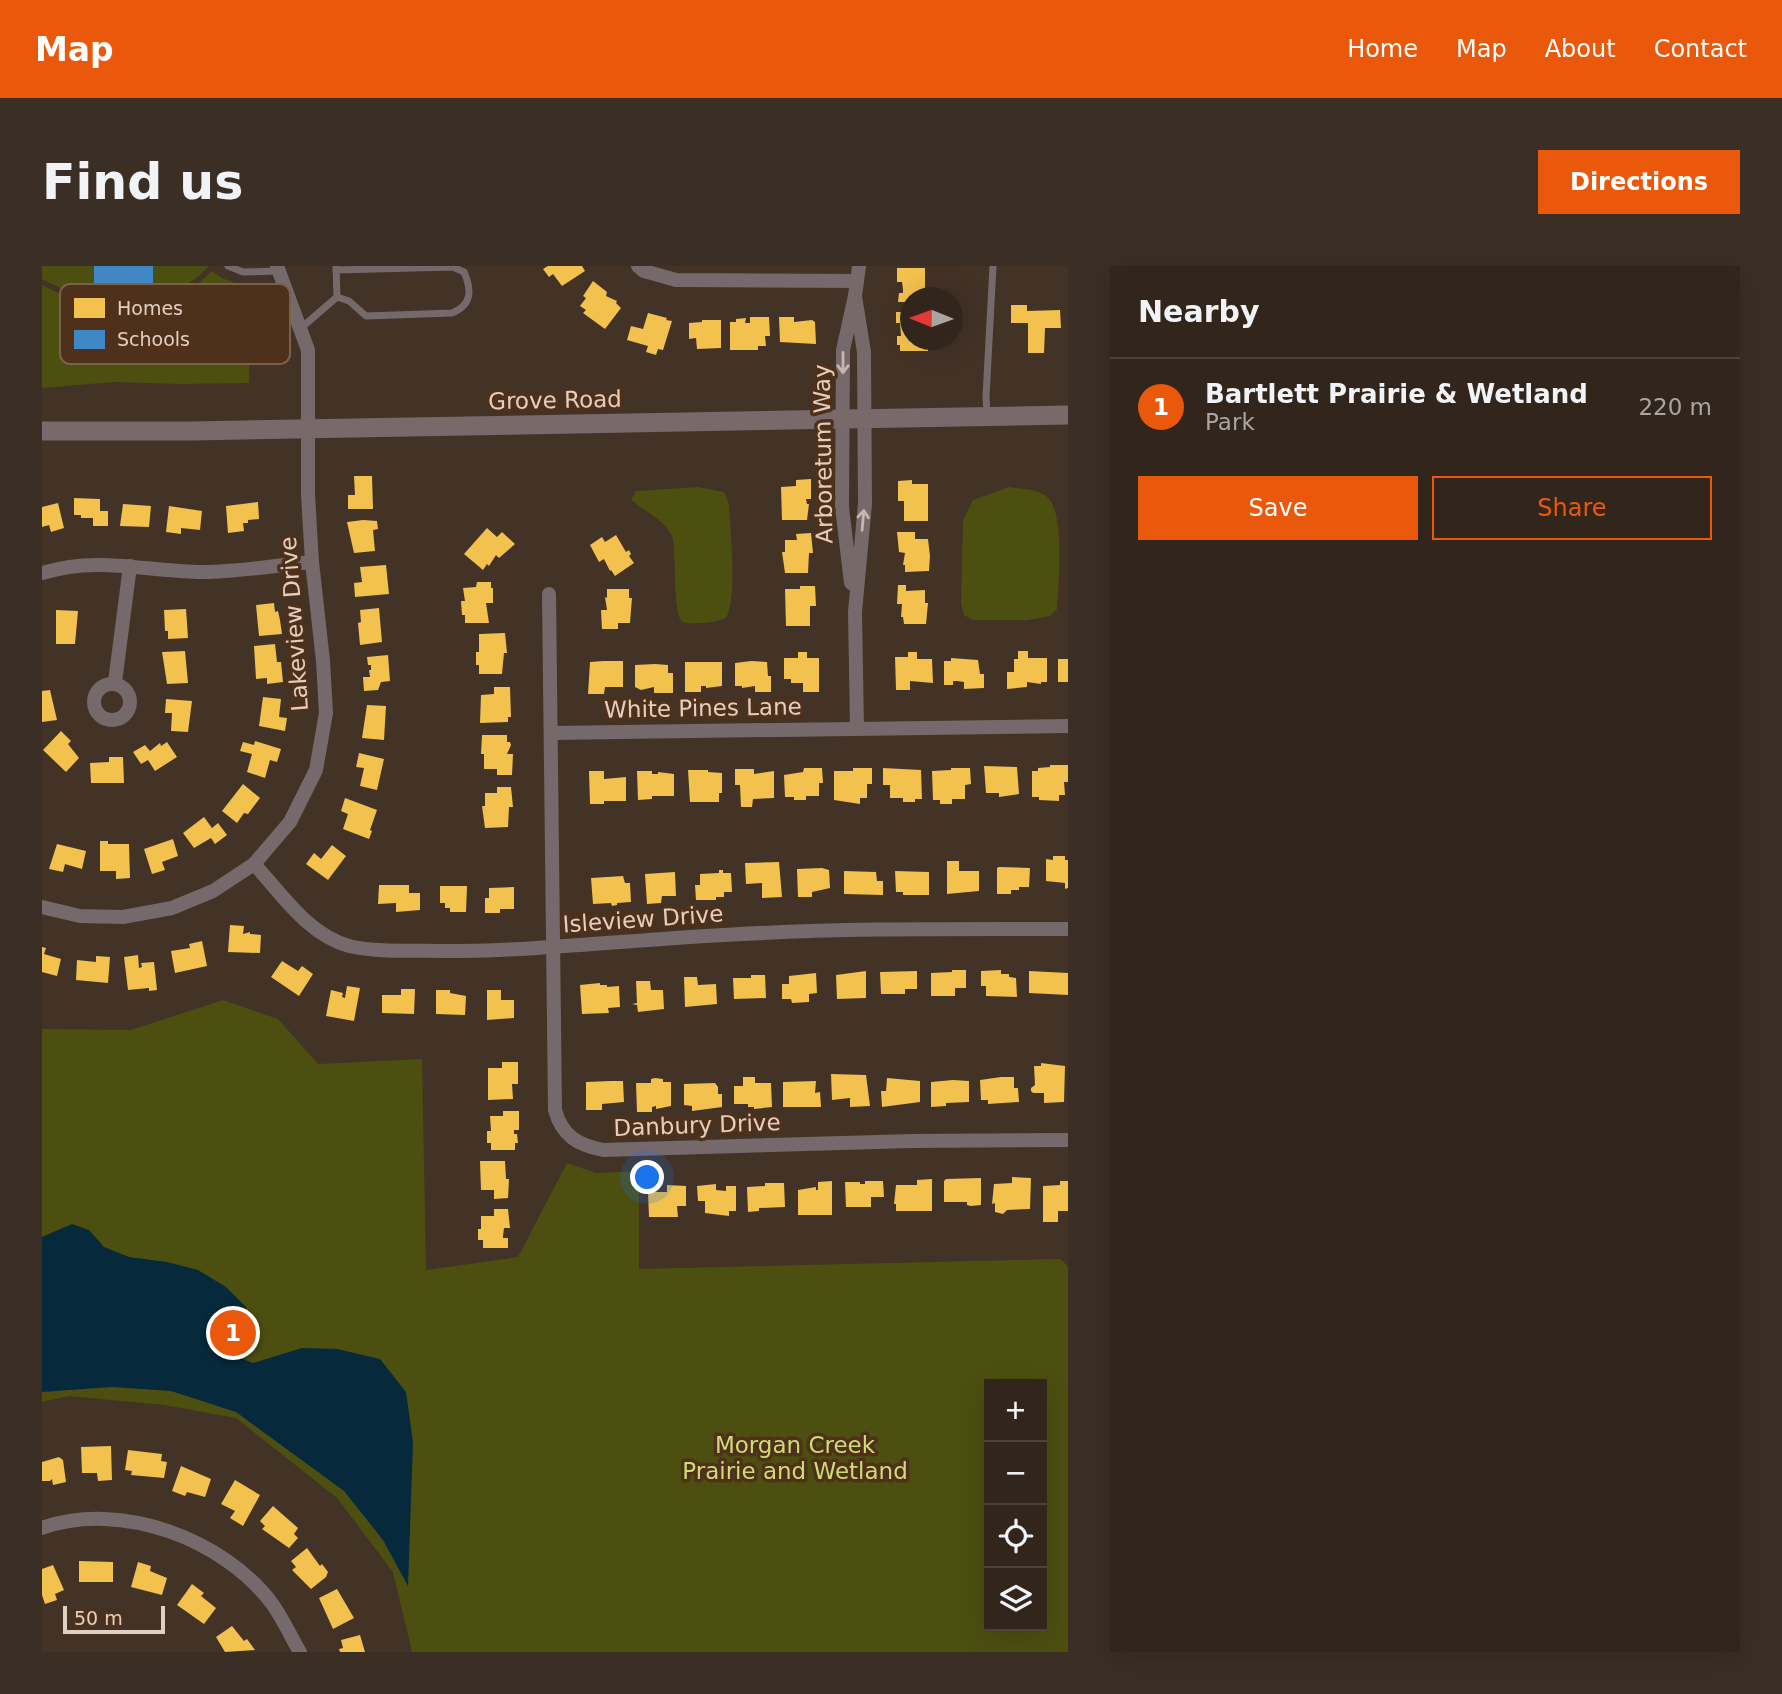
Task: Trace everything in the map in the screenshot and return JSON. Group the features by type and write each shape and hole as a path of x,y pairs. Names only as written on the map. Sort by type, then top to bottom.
{"street":[{"path":"638,266 644,271 676,280 857,281"},
{"name":"Arboretum Way","path":"855,612 865,504 864,352 857,281"},
{"name":"Arboretum Way","path":"857,281 843,350 842,420 842,507 855,612 857,728"},
{"name":"Lakeview Drive","path":"42,906 80,916 125,917 168,909 214,891 254,864 290,822 316,771 326,713 312,562 308,350 290,301"},
{"name":"Grove Road","path":"42,431 308,429 1068,415"},
{"path":"42,573 60,567 93,563 200,573 312,562"},
{"path":"115,682 130,566"},
{"name":"Danbury Drive","path":"549,594 555,1110 562,1129 578,1144 603,1150 912,1141 1068,1140"},
{"name":"White Pines Lane","path":"551,733 1068,726"},
{"name":"Isleview Drive","path":"254,864 314,928 328,938 375,950 553,949 724,935 913,929 1068,929"},
{"path":"42,1528 56,1523 108,1519 151,1525 197,1541 238,1568 273,1605 300,1652"}],"lane":[{"path":"228,266 243,272 277,269"},
{"path":"988,418 986,397 993,266"},
{"path":"453,267 464,272 469,284 468,298 463,309 452,313 366,316 349,301 337,297 336,268 453,267"},
{"path":"301,328 337,297"}],"green space":[{"path":"42,266 94,266 95,284 60,284 60,288 42,279"},
{"path":"153,266 208,266 188,284 153,284"},
{"path":"212,271 238,284 197,284"},
{"path":"42,285 58,293 60,364 249,364 249,383 114,382 42,388"},
{"path":"698,487 724,492 729,504 732,595 726,618 689,623 683,622 677,608 672,536 659,520 631,500 636,491"},
{"path":"1009,487 1038,492 1046,496 1052,504 1059,532 1057,609 1050,616 1028,620 973,620 964,615 961,604 963,520 973,500"},
{"name":"Morgan Creek Prairie and Wetland","path":"223,1000 278,1019 318,1064 422,1059 426,1270 518,1257 567,1163 596,1173 639,1171 639,1269 1060,1259 1068,1266 1068,1652 412,1652 393,1572 337,1498 236,1418 164,1405 69,1396 42,1402 42,1029 131,1030"}],"water":[{"path":"72,1224 89,1230 104,1247 129,1257 167,1262 198,1270 226,1287 246,1307 247,1332 238,1351 240,1358 253,1363 302,1348 337,1349 380,1359 406,1392 413,1442 408,1586 383,1540 344,1491 236,1412 171,1391 112,1387 42,1392 42,1237"}],"building: Homes":[{"path":"548,266 582,266 585,271 562,286 553,274 549,277 543,269"},
{"path":"897,268 925,268 925,287 903,287 902,282 897,282"},
{"path":"593,281 607,292 606,296 617,301 621,308 605,329 583,313 586,310 580,306"},
{"path":"1011,305 1027,305 1027,311 1060,310 1061,328 1045,328 1044,353 1028,353 1028,323 1011,323"},
{"path":"896,312 900,312 900,323 896,323"},
{"path":"648,313 672,321 663,350 658,349 656,355 646,352 648,346 627,340 631,326 643,329"},
{"path":"750,317 769,317 770,336 765,336 766,346 758,346 758,350 730,350 730,322 746,318 745,323 750,323"},
{"path":"779,317 794,317 794,322 815,322 816,344 780,342"},
{"path":"721,320 721,348 697,349 696,338 689,339 689,323"},
{"path":"354,476 372,476 373,509 348,509 348,495 355,495"},
{"path":"811,479 811,499 806,499 809,504 807,520 782,520 781,487 796,486 796,480"},
{"path":"912,480 912,484 928,484 928,521 904,521 904,501 898,501 898,481"},
{"path":"74,498 100,499 100,511 108,511 108,526 93,526 93,518 74,515"},
{"path":"258,502 259,519 243,523 244,531 228,533 226,506"},
{"path":"58,503 64,528 51,532 49,525 42,527 42,507"},
{"path":"123,504 151,506 149,527 120,526"},
{"path":"169,506 202,511 200,530 181,528 181,534 166,532"},
{"path":"377,521 378,529 373,530 375,551 354,553 347,522"},
{"path":"487,528 497,537 502,532 515,544 499,558 496,555 483,570 464,554"},
{"path":"897,532 915,532 915,539 928,539 929,571 905,572 905,553 899,552"},
{"path":"811,533 813,553 809,553 808,573 785,573 782,552 785,552 785,540 797,540 796,534"},
{"path":"616,535 626,552 629,550 629,556 634,563 615,576 604,559 599,562 590,545 602,537 605,542"},
{"path":"386,565 389,594 355,597 354,583 362,582 360,567"},
{"path":"477,582 491,582 493,588 493,603 486,603 489,623 465,623 461,601 465,601 463,588 476,587"},
{"path":"898,585 906,585 906,591 925,590 925,603 928,603 926,624 904,624 901,617 902,604 897,604"},
{"path":"800,586 815,586 816,606 810,606 810,626 786,626 785,589 800,589"},
{"path":"607,589 629,589 629,598 632,598 630,623 618,623 618,629 602,629 601,610 607,610"},
{"path":"274,603 282,634 259,636 256,605"},
{"path":"379,608 382,642 360,645 360,610"},
{"path":"186,609 188,638 168,639 164,610"},
{"path":"56,610 78,611 75,644 56,644"},
{"path":"505,633 507,653 504,653 502,674 479,674 476,652 479,652 479,634"},
{"path":"275,644 277,662 281,662 283,682 267,684 267,678 256,679 254,646"},
{"path":"185,651 188,683 167,684 162,652"},
{"path":"1018,651 1028,651 1028,658 1047,658 1047,682 1027,682 1027,687 1007,689 1007,672 1014,672 1014,659 1018,659"},
{"path":"798,652 807,652 807,658 819,658 819,692 803,692 803,683 791,683 791,679 784,679 784,658 798,658"},
{"path":"908,652 917,652 917,659 932,659 933,683 910,681 910,690 896,690 895,657 908,657"},
{"path":"388,655 390,681 381,682 378,690 364,691 363,677 370,677 371,670 367,657"},
{"path":"951,658 978,660 980,674 984,674 984,688 964,689 964,682 957,681 953,681 953,685 944,685 944,661 951,661"},
{"path":"1058,659 1068,659 1068,682 1058,682"},
{"path":"623,661 623,687 605,687 604,694 588,694 590,662"},
{"path":"685,662 722,662 722,686 701,686 701,692 685,692"},
{"path":"767,662 768,676 771,676 771,692 755,692 755,686 735,686 735,663"},
{"path":"635,665 668,665 668,673 673,673 673,693 654,693 654,687 641,690 635,687"},
{"path":"494,687 510,687 511,717 508,717 508,722 480,723 481,695 494,694"},
{"path":"50,690 57,720 42,722 42,691"},
{"path":"263,697 281,699 279,717 287,718 285,731 259,726"},
{"path":"166,699 192,701 188,732 171,731 172,713 165,713"},
{"path":"367,705 386,706 384,740 362,738"},
{"path":"61,731 71,741 68,744 79,758 66,772 43,750"},
{"path":"482,735 507,735 507,742 511,745 507,754 513,754 512,775 497,775 497,769 484,769 484,754 481,754"},
{"path":"255,741 281,749 277,762 270,760 265,778 247,772 252,754 240,751 243,742 254,745"},
{"path":"167,742 177,757 155,771 148,760 141,764 133,752 145,745 150,751 160,743 161,746"},
{"path":"359,753 384,759 377,790 360,786 364,768 356,767"},
{"path":"109,757 123,757 124,783 91,783 90,763 109,762"},
{"path":"1050,765 1068,765 1068,782 1064,782 1065,795 1059,795 1059,801 1032,797 1032,771"},
{"path":"984,766 1017,767 1019,794 999,797 999,793 986,793"},
{"path":"804,768 822,768 823,783 819,783 819,796 806,796 806,800 785,797 784,775 803,772"},
{"path":"853,768 872,768 872,784 867,784 867,798 860,798 860,804 834,800 834,771 853,771"},
{"path":"883,768 921,770 922,799 903,802 903,798 890,798 890,785 883,785"},
{"path":"970,768 971,784 965,785 965,799 952,799 952,804 940,804 940,800 933,800 932,771"},
{"path":"735,769 754,769 754,774 774,771 774,798 753,799 752,807 741,807 740,785 735,785"},
{"path":"688,770 722,773 719,802 690,802"},
{"path":"589,771 604,771 604,779 626,777 626,801 590,804"},
{"path":"637,771 674,774 674,796 652,796 652,799 638,800"},
{"path":"243,784 260,798 237,823 222,811"},
{"path":"497,787 511,787 513,807 509,807 508,827 485,828 482,806 485,806 485,793 497,793"},
{"path":"345,798 377,810 369,839 343,829 348,814 341,811"},
{"path":"204,817 212,828 218,823 227,835 215,844 211,838 194,848 183,833"},
{"path":"173,839 178,856 162,862 165,870 152,874 144,849"},
{"path":"100,841 108,841 108,844 129,844 130,878 116,879 116,871 100,871"},
{"path":"57,844 86,851 82,869 65,864 63,872 49,869"},
{"path":"332,845 346,856 328,880 306,864 314,853 321,859"},
{"path":"1053,856 1065,856 1065,860 1068,860 1068,888 1065,889 1065,883 1046,881 1046,859 1053,860"},
{"path":"947,861 959,861 959,871 979,871 979,891 947,894"},
{"path":"779,862 782,897 762,898 762,883 746,884 745,863"},
{"path":"999,867 1030,868 1029,887 1011,890 1011,894 997,894"},
{"path":"797,869 829,870 830,888 812,892 812,897 798,897"},
{"path":"719,870 731,873 732,892 724,892 724,897 716,897 716,900 696,900 695,885 700,885 700,874 719,873"},
{"path":"844,871 876,872 877,881 883,881 883,895 844,894"},
{"path":"895,871 929,872 929,895 903,895 903,892 896,892"},
{"path":"675,872 676,896 662,896 661,903 647,904 645,874"},
{"path":"623,876 625,883 630,883 631,902 612,906 611,903 593,904 591,878"},
{"path":"379,885 409,885 409,893 420,893 420,910 396,912 396,903 378,904"},
{"path":"440,886 467,886 466,912 450,912 450,908 445,908 445,903 440,903"},
{"path":"514,887 514,909 485,913 485,898 489,898 489,888"},
{"path":"230,925 244,926 243,934 250,932 261,935 260,953 228,952"},
{"path":"202,941 207,966 175,973 171,951 190,948 189,944"},
{"path":"42,947 46,948 44,954 61,959 57,976 42,972"},
{"path":"138,955 139,968 142,967 141,963 154,962 157,990 128,990 124,957"},
{"path":"96,956 110,957 108,983 76,980 77,960 96,962"},
{"path":"282,961 298,971 302,966 313,974 299,996 271,977"},
{"path":"966,970 966,988 955,988 955,996 931,996 931,973"},
{"path":"1001,970 1001,974 1016,978 1017,997 986,996 986,986 981,986 981,971"},
{"path":"866,971 866,998 837,999 836,975"},
{"path":"917,971 917,989 905,989 905,994 881,994 880,972"},
{"path":"1029,971 1068,973 1068,995 1029,993"},
{"path":"816,973 817,993 809,994 809,1002 792,1003 791,999 782,999 782,984 789,984 789,976"},
{"path":"751,975 765,975 766,998 734,999 733,978 751,978"},
{"path":"684,977 697,977 698,985 716,984 717,1004 685,1007"},
{"path":"636,981 650,981 651,990 663,990 664,1009 638,1012 637,1005 632,1004 637,1003"},
{"path":"600,983 607,987 619,986 620,1007 608,1008 609,1013 582,1014 580,985"},
{"path":"347,986 360,988 354,1021 326,1016 331,990 343,993 342,997 345,998"},
{"path":"401,989 415,989 414,1014 382,1013 382,995 401,995"},
{"path":"436,990 450,990 450,993 466,996 465,1015 436,1014"},
{"path":"487,990 501,990 501,1000 514,1000 514,1018 487,1020"},
{"path":"502,1062 518,1062 518,1084 512,1084 513,1099 488,1100 488,1068 502,1068"},
{"path":"1041,1063 1065,1066 1064,1102 1044,1103 1044,1093 1031,1091 1035,1085 1034,1066 1041,1066"},
{"path":"831,1074 866,1075 870,1106 850,1107 850,1098 832,1100"},
{"path":"743,1077 755,1077 755,1083 771,1083 772,1107 754,1109 748,1107 748,1104 734,1104 734,1086 743,1086"},
{"path":"1014,1077 1014,1088 1018,1088 1019,1102 988,1104 988,1100 981,1100 980,1080"},
{"path":"887,1078 920,1081 920,1102 882,1107 881,1091 886,1091"},
{"path":"651,1079 671,1082 671,1106 656,1109 656,1106 652,1107 652,1112 637,1112 636,1083 651,1083"},
{"path":"623,1081 624,1102 602,1104 602,1110 586,1110 586,1082"},
{"path":"816,1081 815,1093 820,1092 821,1107 783,1107 783,1082"},
{"path":"969,1081 969,1102 931,1107 931,1082"},
{"path":"715,1083 718,1094 722,1094 722,1107 692,1111 692,1106 684,1105 684,1084"},
{"path":"503,1111 519,1111 519,1130 514,1130 518,1143 515,1143 515,1150 491,1150 491,1143 487,1143 487,1131 491,1131 490,1116 503,1116"},
{"path":"480,1161 505,1161 506,1179 509,1179 508,1198 494,1199 494,1190 481,1190"},
{"path":"1012,1177 1031,1178 1030,1209 1007,1210 1003,1214 995,1212 995,1203 992,1204 994,1184 1012,1183"},
{"path":"981,1178 981,1205 944,1202 946,1179"},
{"path":"932,1179 932,1211 896,1211 896,1185 917,1185 917,1180"},
{"path":"832,1181 832,1215 798,1215 798,1190 816,1187 818,1190 818,1182"},
{"path":"865,1181 883,1181 884,1197 871,1197 871,1207 846,1207 845,1182 865,1184"},
{"path":"1060,1181 1068,1181 1068,1211 1058,1211 1058,1222 1043,1222 1043,1186 1060,1185"},
{"path":"765,1183 784,1183 785,1207 759,1208 759,1211 748,1212 747,1187 765,1186"},
{"path":"716,1184 716,1190 726,1191 726,1186 736,1186 736,1211 729,1211 729,1216 705,1213 705,1201 698,1201 697,1186"},
{"path":"667,1185 686,1186 686,1206 677,1206 678,1217 649,1217 648,1192 667,1192"},
{"path":"494,1209 508,1209 510,1228 504,1228 503,1238 508,1238 508,1248 483,1248 483,1240 478,1240 481,1216 494,1216"},
{"path":"111,1446 112,1480 98,1481 97,1473 82,1473 81,1447"},
{"path":"128,1450 162,1454 161,1461 167,1462 164,1478 131,1475 132,1471 125,1470"},
{"path":"59,1457 63,1460 66,1482 53,1485 52,1479 42,1481 42,1462"},
{"path":"181,1466 211,1479 205,1497 187,1492 185,1496 172,1491"},
{"path":"235,1480 260,1495 243,1526 230,1518 235,1511 221,1504"},
{"path":"273,1506 298,1528 294,1534 298,1538 289,1548 262,1529 265,1526 260,1521"},
{"path":"307,1548 328,1572 326,1577 311,1589 292,1570 296,1567 291,1561"},
{"path":"79,1561 113,1562 113,1582 79,1582"},
{"path":"138,1562 151,1566 150,1571 167,1578 162,1595 131,1587"},
{"path":"53,1565 64,1590 55,1594 57,1600 45,1604 42,1595 42,1569"},
{"path":"192,1584 204,1593 201,1596 216,1608 204,1624 177,1605"},
{"path":"337,1589 354,1618 333,1629 319,1598"},
{"path":"232,1626 255,1650 225,1652 216,1637"},
{"path":"360,1635 365,1652 340,1652 339,1649 343,1648 341,1640"}],"building: Schools":[{"path":"94,266 153,266 153,284 94,284"}],"place":[{"name":"Bartlett Prairie & Wetland","path":"233,1333"}]}
